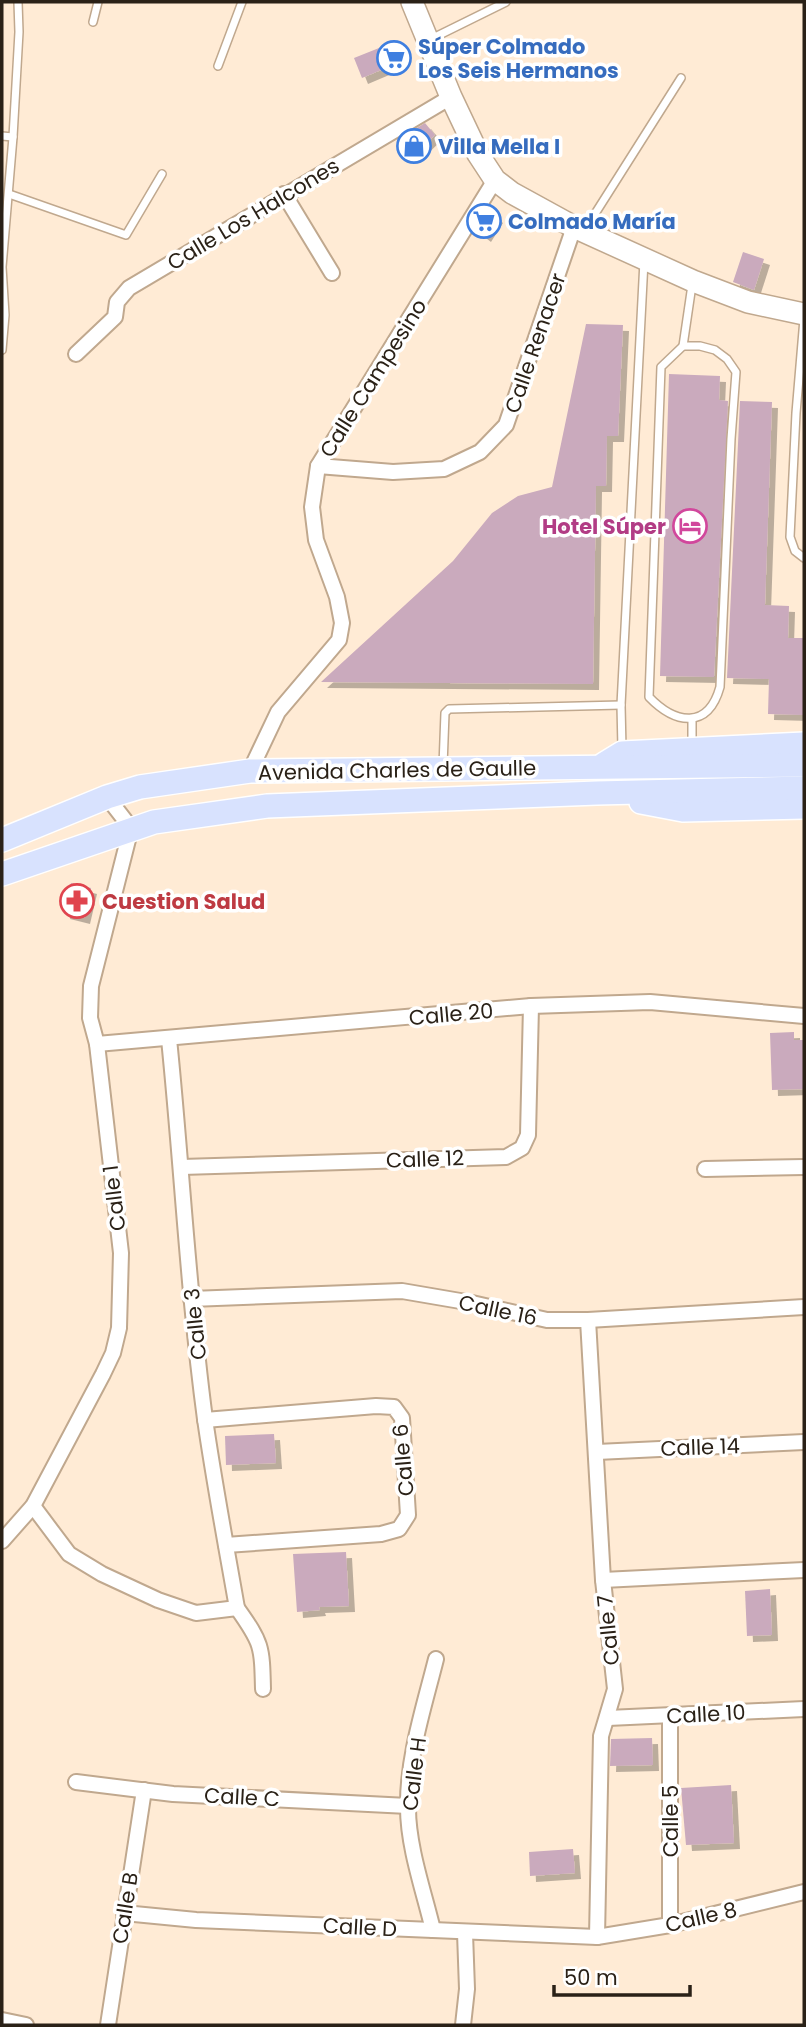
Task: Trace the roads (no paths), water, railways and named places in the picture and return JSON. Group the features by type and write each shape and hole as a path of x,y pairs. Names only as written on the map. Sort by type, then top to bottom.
{"main road":[{"path":"596,769 622,753 804,744"},
{"name":"Avenida Charles de Gaulle","path":"2,841 107,797 140,787 250,771 804,765"},
{"name":"Avenida Charles de Gaulle","path":"2,874 154,822 267,806 804,788"},
{"path":"597,793 683,810 804,807"}],"street":[{"path":"412,2 451,97 478,154 495,180 512,193 579,229 644,260 748,302 804,317"},
{"name":"Calle Los Halcones","path":"76,354 115,317 117,302 129,288 451,97"},
{"name":"Calle Campesino","path":"250,771 278,712 339,640 342,623 337,597 316,540 312,507 318,466 495,180"},
{"path":"284,194 332,273"},
{"name":"Calle Renacer","path":"318,466 393,472 444,469 481,452 506,425 579,229"},
{"path":"107,797 131,828"},
{"name":"Calle 1","path":"2,1541 33,1506 103,1374 113,1353 119,1328 121,1253 97,1044 90,1018 91,986 131,828"},
{"name":"Calle 20","path":"97,1044 531,1006 650,1002 804,1016"},
{"name":"Calle 12","path":"182,1167 506,1157 522,1148 528,1135 531,1006"},
{"name":"Calle 3","path":"169,1039 182,1167 191,1299 205,1420 237,1608"},
{"path":"705,1169 804,1167"},
{"name":"Calle 16","path":"191,1299 402,1292 472,1303 547,1320 804,1307"},
{"name":"Calle 7","path":"588,1320 603,1580 615,1689 601,1736 597,1937"},
{"name":"Calle 6","path":"205,1420 376,1406 394,1407 402,1418 408,1515 399,1529 381,1534 226,1545"},
{"name":"Calle 14","path":"597,1452 804,1442"},
{"path":"33,1506 69,1554 102,1574 158,1600 196,1613 237,1608 255,1633 262,1649 263,1689"},
{"path":"603,1580 804,1570"},
{"name":"Calle H","path":"433,1930 410,1832 408,1806 412,1761 436,1659"},
{"name":"Calle 10","path":"608,1718 804,1709"},
{"name":"Calle 5","path":"670,1716 670,1926"},
{"name":"Calle C","path":"76,1782 173,1794 408,1806"},
{"name":"Calle B","path":"108,2025 144,1790"},
{"name":"Calle 8","path":"597,1937 670,1926 804,1892"},
{"name":"Calle D","path":"124,1913 196,1920 597,1937"},
{"path":"463,2025 467,1989 465,1933"},
{"path":"2,2020 26,2025"}],"lane":[{"path":"2,350 5,315 2,267 13,137 19,32 18,2"},
{"path":"93,22 98,2"},
{"path":"218,66 242,2"},
{"path":"428,40 506,2"},
{"path":"579,229 681,78"},
{"path":"2,136 13,137"},
{"path":"9,194 126,235 162,174"},
{"path":"622,753 621,705 644,260"},
{"path":"683,346 693,281"},
{"path":"804,317 800,414 790,537 795,551 804,558"},
{"path":"683,346 700,346 715,350 727,359 736,372 720,687 717,700 706,714 692,719 661,710 649,697 661,366 683,346"},
{"path":"443,768 445,713 449,709 621,705"},
{"path":"692,719 692,749"}],"place":[{"name":"Súper Colmado Los Seis Hermanos","path":"394,58"},
{"name":"Villa Mella I","path":"414,146"},
{"name":"Colmado María","path":"484,221"},
{"name":"Hotel Súper","path":"690,526"},
{"name":"Cuestion Salud","path":"77,901"}]}
